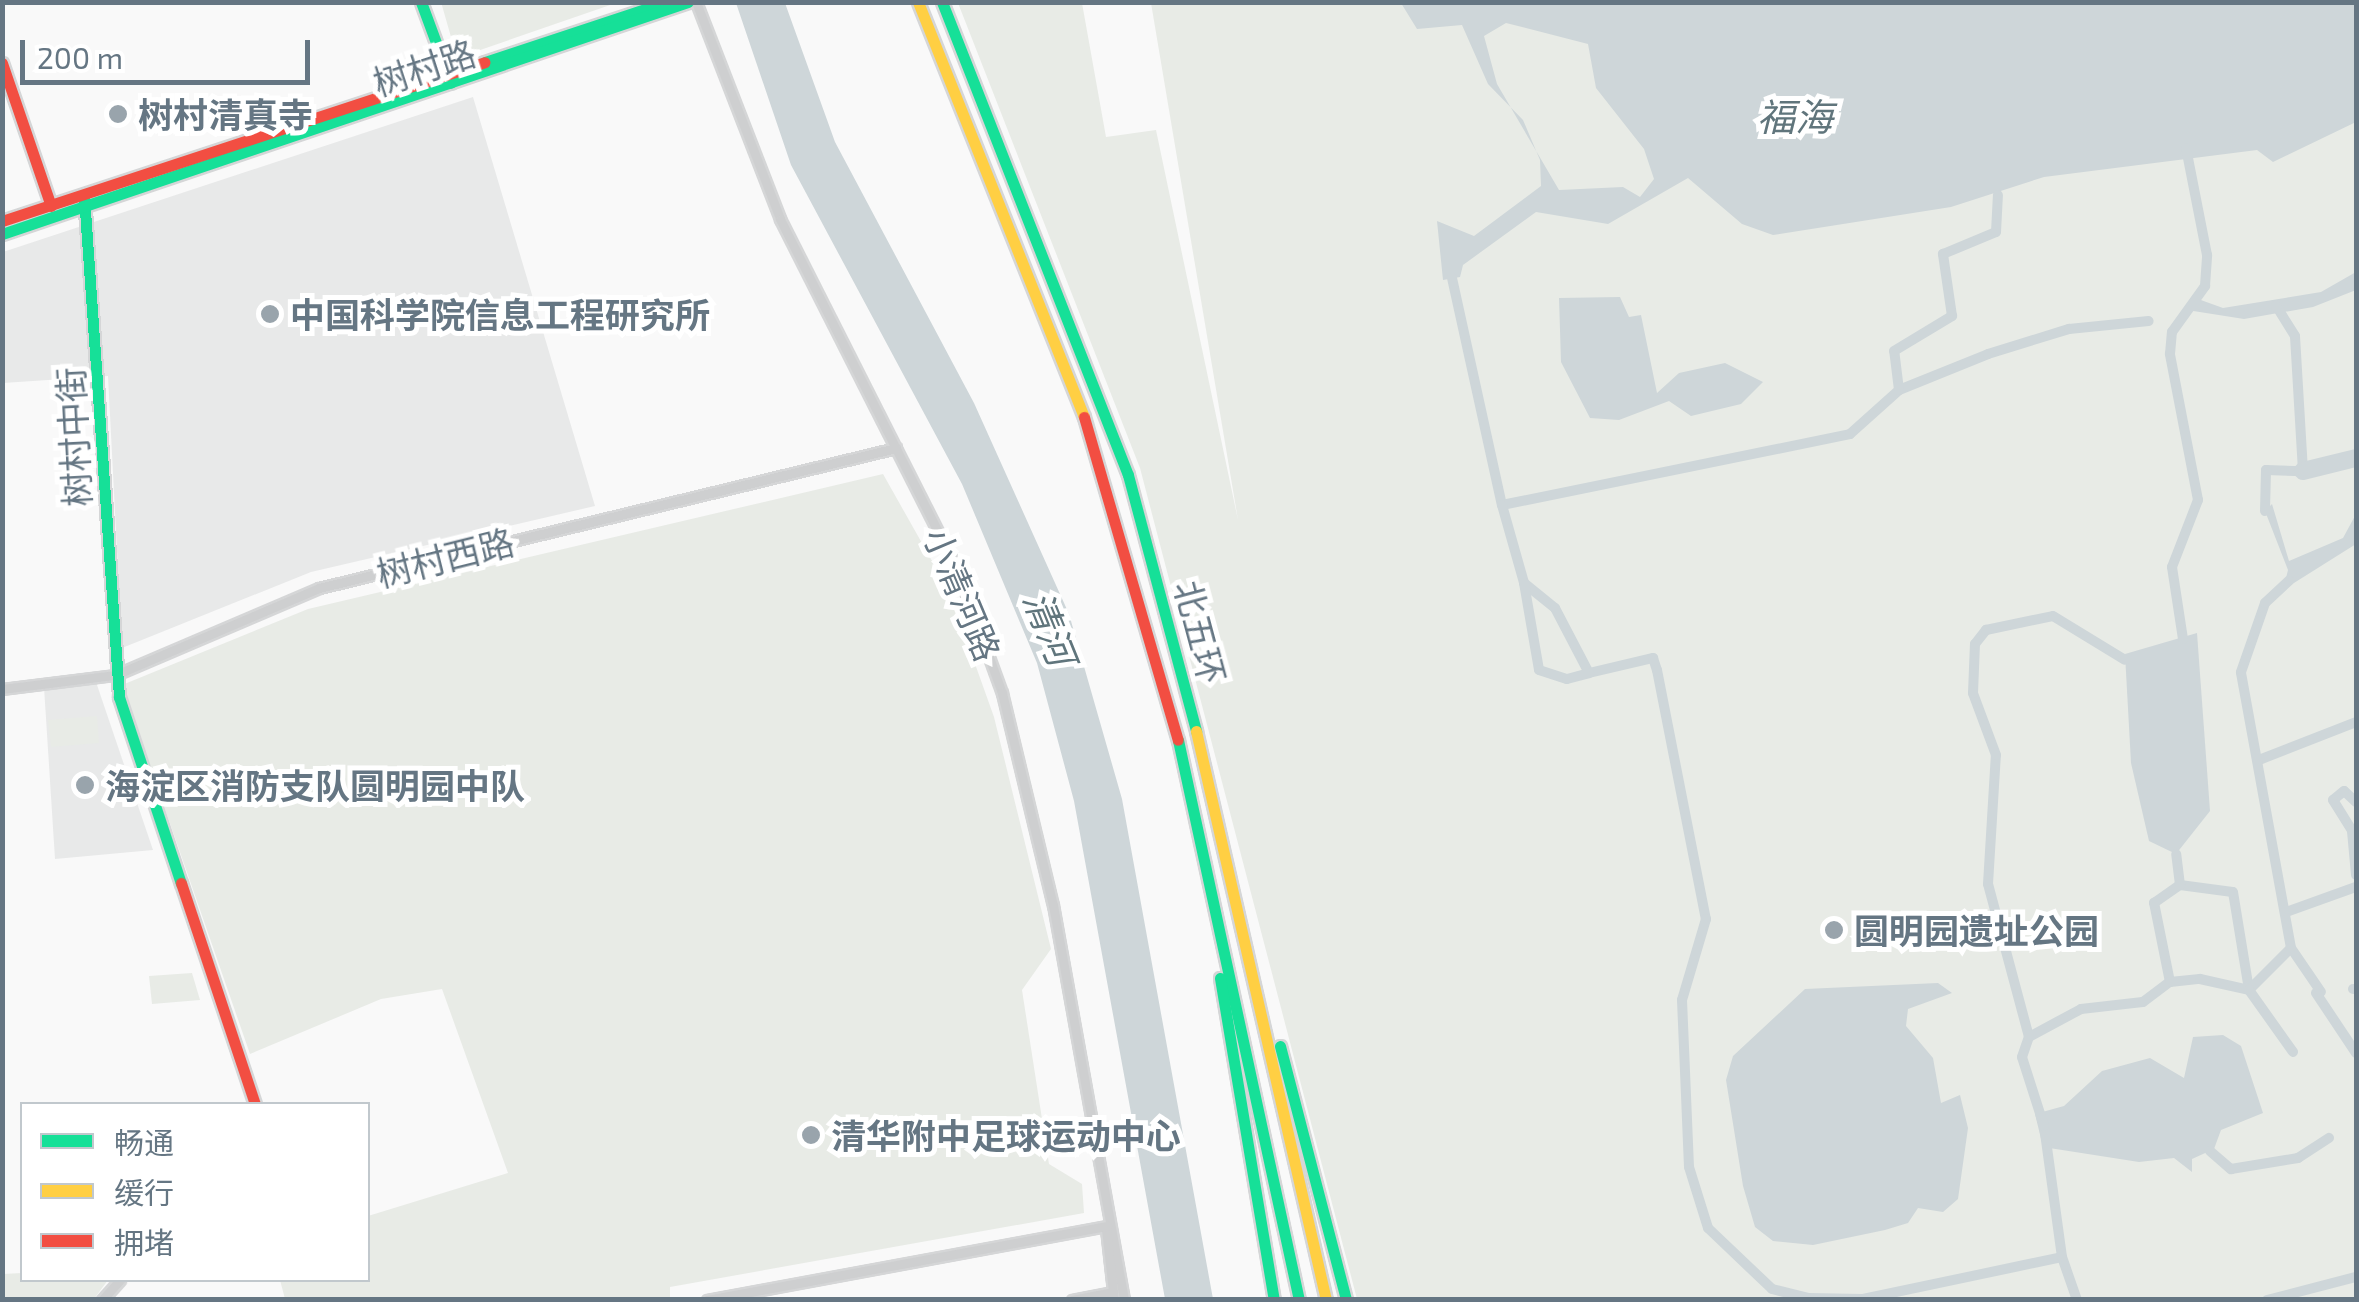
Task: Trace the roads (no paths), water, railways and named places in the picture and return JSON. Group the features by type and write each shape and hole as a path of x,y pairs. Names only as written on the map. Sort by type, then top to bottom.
{"main road":[{"path":"421,2 451,82"},
{"name":"树村路","path":"451,82 666,2"},
{"name":"树村路","path":"2,234 85,201 688,2"},
{"name":"北五环","path":"918,2 1109,480 1203,850 1299,1300"},
{"name":"北五环","path":"942,2 1128,475 1226,844 1326,1300"},
{"path":"2,62 51,206"},
{"name":"树村路","path":"2,221 51,206 85,201"},
{"name":"树村中街","path":"85,201 115,675 254,1102"},
{"path":"1226,844 1346,1300"},
{"path":"1203,850 1274,1300"},
{"path":"1266,1151 1290,1300"}],"street":[{"name":"小清河路","path":"696,2 780,219 896,448 980,626 1024,773 1106,1226 1124,1300"},
{"name":"树村西路","path":"2,689 115,675 319,588 896,448"},
{"name":"小清河路","path":"1106,1226 1114,1296"},
{"path":"707,1300 1106,1226"},
{"path":"1072,1300 1114,1296"}],"water":[{"name":"清河","path":"736,3 785,3 835,142 974,403 1069,614 1122,799 1213,1299 1165,1299 1074,801 1037,663 962,484 791,165"},
{"name":"福海","path":"1401,3 2356,3 2356,122 2273,162 2257,150 2044,177 1951,207 1773,235 1742,224 1688,178 1608,224 1536,212 1463,265 1460,277 1443,280 1437,221 1474,236 1541,186 1536,151 1559,190 1623,187 1640,197 1654,179 1644,149 1596,88 1588,44 1506,23 1484,36 1497,84 1511,107 1488,84 1462,25 1417,29"},
{"path":"2356,272 2356,290 2313,307 2244,319 2187,310 2198,299 2223,308 2321,292"},
{"path":"1620,297 1629,317 1641,315 1657,393 1679,373 1725,363 1763,382 1741,404 1691,416 1669,401 1619,420 1590,418 1561,362 1559,298"},
{"path":"2272,504 2289,561 2343,538 2356,514 2356,544 2283,590 2288,570 2265,511"},
{"path":"2197,633 2210,811 2176,854 2149,841 2131,763 2125,654"},
{"path":"1938,983 1952,993 1908,1009 1906,1026 1933,1058 1941,1103 1960,1095 1968,1128 1958,1199 1943,1212 1918,1208 1908,1223 1885,1230 1813,1245 1773,1241 1755,1227 1743,1186 1726,1080 1733,1056 1805,989"},
{"path":"2223,1035 2241,1046 2263,1113 2221,1130 2214,1149 2192,1159 2192,1172 2174,1158 2139,1162 2043,1147 2035,1114 2064,1106 2102,1071 2150,1058 2184,1078 2193,1037"}],"waterway":[{"path":"2183,639 2172,567 2198,500 2170,354 2172,332 2205,286 2207,255 2186,148"},
{"path":"1899,390 1894,351 1952,316 1943,254 1996,232 1998,195"},
{"path":"1452,278 1502,505 1850,434 1899,390 1988,354 2069,329 2149,321"},
{"path":"2265,511 2266,470 2303,471 2295,336 2276,305"},
{"path":"2303,471 2356,458"},
{"path":"1502,505 1524,583 1555,608 1589,673 1653,658 1657,670 1706,919 1682,1000 1689,1167 1708,1228 1772,1289 1808,1298 1863,1299 2062,1257 2077,1300"},
{"path":"2249,990 2291,948 2241,672 2265,603 2289,581"},
{"path":"1524,583 1539,670 1567,679 1589,673"},
{"path":"2029,1037 1988,884 1996,755 1973,693 1975,644 1986,630 2053,616 2125,660"},
{"path":"2259,760 2356,722"},
{"path":"2356,802 2344,791 2333,800 2352,831 2356,875"},
{"path":"2170,982 2154,903 2180,885 2176,854"},
{"path":"2180,885 2233,892 2249,990"},
{"path":"2286,912 2356,887"},
{"path":"2291,948 2321,992"},
{"path":"2062,1257 2044,1126 2022,1057 2029,1037 2081,1009 2143,1002 2170,982 2200,979 2249,990 2293,1052"},
{"path":"2316,993 2356,1053"},
{"path":"2210,1151 2231,1169 2298,1158 2329,1138"},
{"path":"2267,1300 2356,1277"}],"place":[{"name":"树村清真寺","path":"118,114"},
{"name":"中国科学院信息工程研究所","path":"270,314"},
{"name":"海淀区消防支队圆明园中队","path":"85,785"},
{"name":"圆明园遗址公园","path":"1834,930"},
{"name":"清华附中足球运动中心","path":"811,1135"}]}
